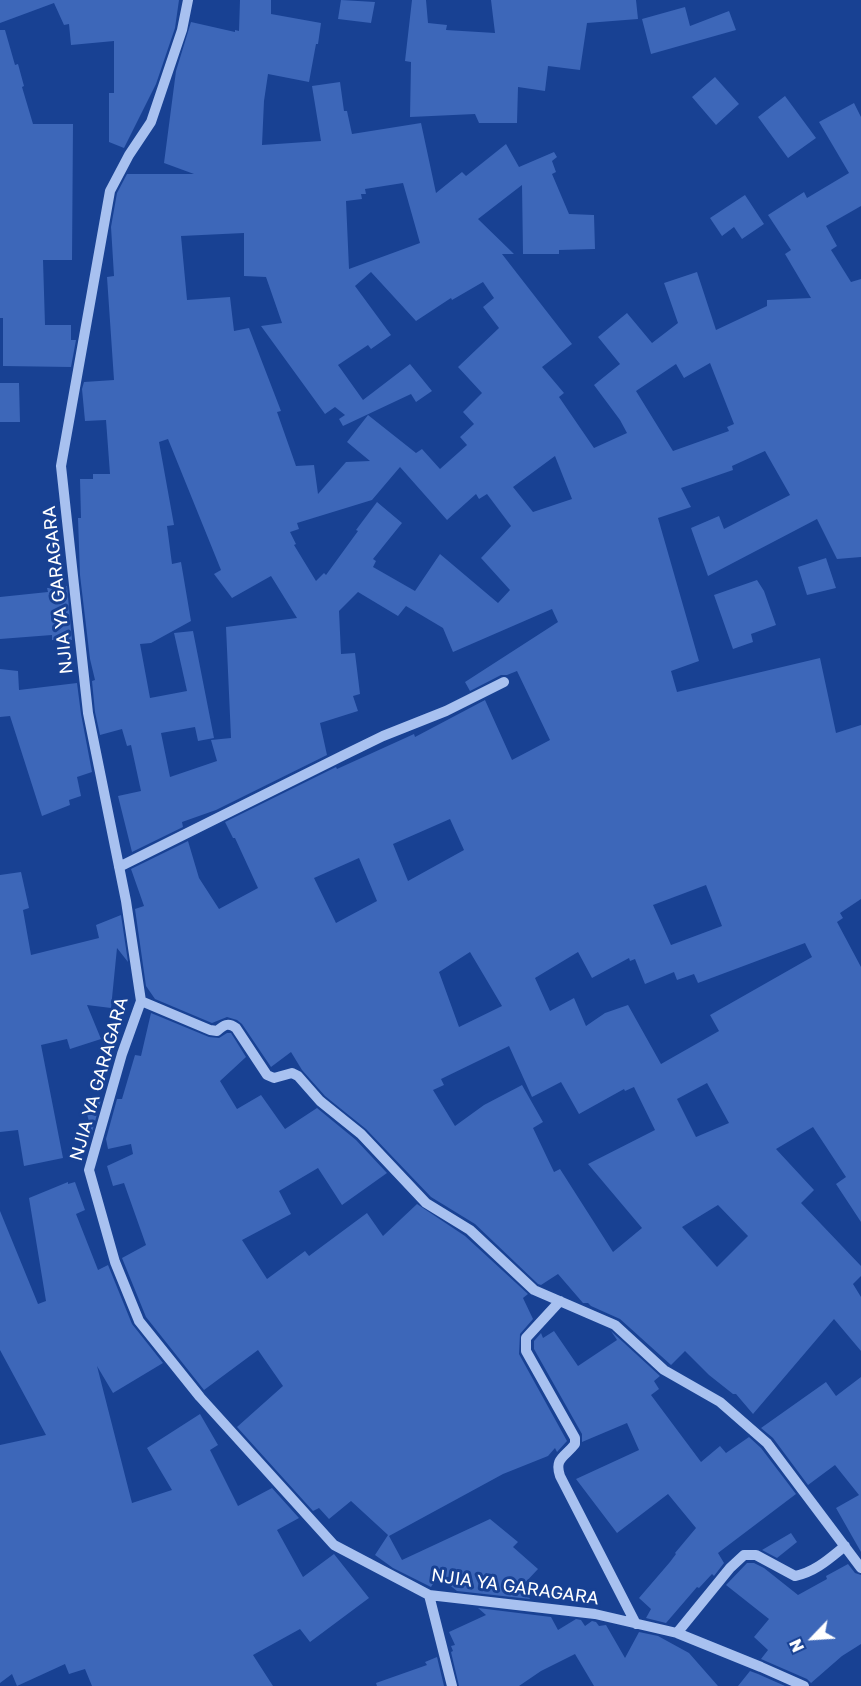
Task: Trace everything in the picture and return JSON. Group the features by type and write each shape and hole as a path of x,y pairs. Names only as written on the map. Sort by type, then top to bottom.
{"street":[{"name":"NJIA YA GARAGARA","path":"188,0 182,30 151,122 129,154 110,191 61,466 88,713 126,901 141,1001 122,1054 89,1170 115,1262 140,1321 201,1397 333,1545 429,1595 595,1614 677,1633 804,1686"},
{"path":"119,867 383,736 447,711 504,682"},
{"path":"141,1001 210,1030 217,1031 225,1024 231,1024 267,1075 274,1078 292,1073 298,1076 320,1101 361,1134 426,1203 470,1230 534,1290 615,1325 664,1370 720,1402 767,1443 861,1568"},
{"path":"560,1301 526,1338 526,1351 574,1438 575,1444 560,1459 557,1467 560,1476 636,1624"},
{"path":"677,1633 730,1568 744,1555 756,1555 795,1576 815,1569 845,1546"},
{"path":"429,1595 452,1686"}],"building":[{"path":"0,0 179,0 175,28 156,84 124,148 109,142 109,93 114,93 114,41 71,45 69,24 64,25 54,3 0,23"},
{"path":"240,0 271,0 271,14 321,23 309,82 268,74 262,145 321,141 312,86 340,82 344,111 347,111 352,134 421,123 436,193 462,172 466,176 506,144 519,167 554,152 557,157 552,161 556,172 552,174 569,214 594,215 595,249 559,250 559,254 523,254 522,185 478,219 514,254 502,254 572,344 542,367 564,393 559,397 594,448 627,433 594,385 620,364 598,337 627,313 652,343 678,323 664,283 697,272 716,330 767,306 767,300 811,298 785,254 791,250 768,215 804,192 807,198 849,173 819,122 854,103 861,117 861,206 826,226 837,246 831,250 851,282 861,279 861,557 837,559 817,519 708,576 691,528 719,516 724,529 790,495 765,451 732,466 733,470 681,488 691,507 658,518 699,661 671,671 677,692 820,658 836,733 861,725 861,899 840,913 843,918 837,922 861,967 861,1222 836,1184 846,1177 813,1127 776,1149 814,1190 801,1203 861,1266 861,1276 853,1284 861,1297 861,1351 834,1319 753,1414 736,1394 709,1375 685,1351 671,1365 620,1319 588,1303 583,1303 558,1274 541,1285 538,1284 475,1224 431,1197 366,1129 325,1096 302,1070 291,1052 271,1067 237,1020 227,1017 212,1023 155,999 146,986 135,909 144,906 131,869 188,841 199,878 219,909 258,888 225,822 336,767 337,769 414,734 415,737 485,700 512,760 550,740 517,671 501,675 470,691 465,682 558,622 552,609 453,652 443,628 406,606 398,616 358,592 339,611 341,654 355,653 360,694 353,696 358,711 320,723 327,755 216,810 182,822 183,827 132,852 118,796 141,791 131,745 127,746 122,729 100,735 95,712 92,681 95,680 90,659 80,575 78,518 81,518 80,479 93,479 93,474 110,474 106,420 85,421 82,389 84,382 114,380 107,277 114,276 111,227 117,193 127,174 194,174 164,163 176,71 191,22 239,31","holes":["403,183 420,243 349,269 346,201 362,199 361,194 366,194 365,189","244,233 244,276 266,277 282,323 261,326 325,414 335,407 345,415 339,419 343,426 411,394 416,402 432,391 410,364 363,400 338,365 368,345 371,349 391,335 355,286 371,272 416,321 451,298 452,300 483,282 494,298 483,307 499,328 458,367 482,393 463,412 474,424 460,437 467,445 440,469 422,449 416,453 368,415 347,442 370,461 346,462 318,494 314,465 296,466 277,412 281,411 249,328 234,331 230,297 187,300 181,236","710,363 734,424 727,427 729,431 673,451 636,391 676,364 684,378","168,439 221,570 214,574 232,598 271,576 297,618 226,627 231,738 211,740 217,761 170,777 161,733 195,727 198,741 214,738 193,631 174,633 187,691 150,698 140,644 151,643 191,621 181,562 172,564 167,526 174,525 159,442","555,456 572,499 533,512 513,487","400,467 447,520 476,494 479,499 487,494 511,526 481,558 510,590 498,603 440,554 415,591 373,567 376,561 373,559 402,523 377,502 326,575 324,573 316,581 294,545 296,544 290,532 299,529 297,523 372,500","450,819 464,850 408,881 393,844","359,858 377,901 336,923 314,878","706,885 722,926 671,945 653,905","805,943 812,957 710,1015 719,1031 661,1064 628,1005 605,1013 586,1026 574,998 550,1011 535,978 578,952 592,978 629,958 630,961 635,959 645,984 674,972 677,980 694,974 698,983","470,952 502,1006 459,1027 439,972","509,1046 532,1097 561,1082 579,1114 624,1089 625,1091 634,1087 655,1130 588,1164 642,1228 613,1252 560,1169 554,1172 533,1128 543,1122 522,1085 484,1105 455,1126 433,1090 444,1085 441,1079","707,1083 729,1123 696,1137 677,1099","718,1205 748,1236 717,1267 682,1227"]},
{"path":"341,0 375,2 371,23 338,19"},
{"path":"412,0 426,0 428,23 447,25 446,30 495,33 491,0 636,0 638,19 587,23 580,70 548,66 545,91 518,87 517,123 479,123 475,114 410,117 411,62 405,61"},
{"path":"685,7 690,26 729,11 736,30 651,54 642,19"},
{"path":"0,30 5,30 15,65 18,64 33,124 73,124 72,260 43,260 45,325 71,325 71,340 76,340 71,367 3,366 3,318 0,318"},
{"path":"715,77 739,104 716,125 692,97"},
{"path":"785,96 816,138 788,158 758,117"},
{"path":"745,195 764,224 742,239 734,227 722,236 710,218"},
{"path":"0,383 19,383 20,422 0,422"},
{"path":"826,558 836,588 807,595 798,567"},
{"path":"757,580 764,591 776,625 751,634 753,642 733,649 714,595"},
{"path":"67,586 72,640 52,640 52,635 0,639 0,597 48,592 47,588"},
{"path":"0,669 18,671 19,690 77,683 92,772 77,777 81,796 69,800 70,805 42,816 10,716 0,717"},
{"path":"21,872 29,908 23,910 31,955 99,938 96,925 121,915 128,962 117,948 111,1008 87,1005 101,1039 70,1049 67,1039 41,1045 63,1158 24,1166 18,1130 0,1132 0,875"},
{"path":"151,1013 209,1037 219,1038 231,1033 246,1057 220,1081 237,1109 261,1095 285,1129 317,1108 356,1140 387,1173 342,1205 318,1168 279,1191 291,1214 242,1240 267,1279 305,1251 309,1256 367,1213 383,1236 417,1204 465,1236 528,1294 523,1298 533,1319 520,1334 519,1354 567,1441 557,1452 555,1448 548,1456 503,1474 389,1536 402,1560 490,1519 518,1542 513,1547 538,1569 523,1585 530,1599 457,1591 438,1576 431,1587 393,1568 375,1555 388,1535 351,1501 329,1519 319,1508 313,1511 237,1427 283,1386 258,1350 204,1390 146,1317 122,1258 146,1245 124,1183 113,1186 107,1166 133,1154 131,1144 108,1149 106,1139 117,1099 122,1099 135,1055 141,1056"},
{"path":"83,1100 101,1100 92,1132"},
{"path":"68,1182 68,1184 75,1182 85,1210 76,1214 98,1270 108,1265 132,1324 163,1363 113,1393 97,1366 132,1503 172,1490 147,1448 200,1414 218,1445 210,1450 238,1506 272,1488 299,1518 277,1530 303,1577 334,1554 369,1598 310,1642 300,1629 253,1655 273,1686 92,1686 85,1669 69,1674 65,1664 17,1686 12,1674 0,1683 0,1445 46,1435 0,1350 0,1211 38,1304 46,1301 29,1198"},
{"path":"554,1331 578,1366 617,1340 611,1331 660,1376 654,1381 659,1389 651,1395 701,1462 720,1446 726,1453 749,1437 761,1448 796,1494 718,1553 724,1563 714,1576 712,1574 699,1588 697,1587 666,1623 646,1618 651,1609 639,1598 696,1528 668,1494 617,1533 576,1479 639,1450 627,1423 582,1442 582,1434 534,1349 534,1341 541,1333 543,1338"},
{"path":"861,1377 861,1552 836,1508 859,1495 835,1465 808,1485 773,1438 761,1428 826,1382 836,1396"},
{"path":"791,1533 797,1542 777,1558 762,1550"},
{"path":"747,1563 754,1563 764,1568 798,1595 848,1564 855,1573 861,1575 861,1644 842,1656 811,1683 807,1679 761,1659 768,1650 754,1637 769,1619 726,1585"},
{"path":"478,1608 551,1617 558,1630 576,1619 581,1620 585,1626 592,1621 599,1626 606,1625 625,1658 639,1632 658,1636 689,1653 718,1686 594,1686 575,1654 541,1671 519,1686 459,1686 451,1652 453,1651 451,1646 455,1645 449,1632 486,1615"},
{"path":"437,1657 444,1686 377,1686 376,1683 427,1665 425,1662"},
{"path":"750,1671 758,1674 785,1686 738,1686"}]}
